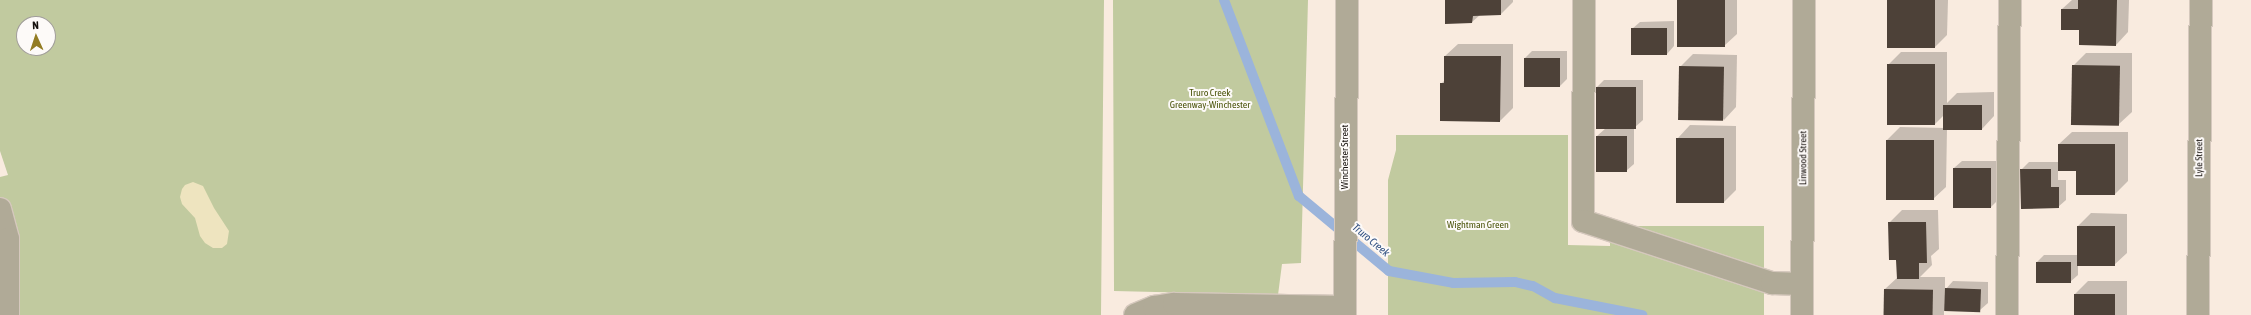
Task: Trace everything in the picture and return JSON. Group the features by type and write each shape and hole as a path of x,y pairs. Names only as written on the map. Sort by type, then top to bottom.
{"street":[{"name":"Winchester Street","path":"1345,311 1347,0"},
{"path":"1584,0 1583,221 1772,283 1802,300"},
{"name":"Linwood Street","path":"1802,300 1804,0"},
{"path":"2007,315 2010,0"},
{"name":"Lyle Street","path":"2198,315 2201,0"},
{"path":"0,209 8,239 8,315"},
{"path":"1135,315 1154,307 1174,304 1345,311"}],"green space":[{"path":"0,0 1104,0 1101,315 8,315 0,209 0,177 8,175 0,151"},
{"name":"Truro Creek Greenway-Winchester","path":"1113,0 1308,0 1301,263 1282,264 1278,295 1114,291"},
{"name":"Wightman Green","path":"1396,135 1568,135 1568,245 1610,246 1610,226 1764,226 1764,315 1388,315 1388,180 1396,150"}],"sand":[{"path":"193,182 203,186 214,208 229,231 227,244 222,248 213,248 205,243 200,236 195,218 182,204 180,197 182,189 185,185"}],"building":[{"path":"1445,0 1501,0 1501,15 1473,16 1472,23 1445,24"},
{"path":"1677,0 1725,0 1725,47 1677,47"},
{"path":"1887,0 1935,0 1935,48 1887,48"},
{"path":"2078,0 2117,0 2116,46 2079,45 2079,30 2061,30 2061,9 2078,9"},
{"path":"1631,28 1667,28 1667,55 1631,55"},
{"path":"1444,56 1501,56 1500,122 1440,121 1440,83 1444,83"},
{"path":"1524,58 1560,58 1560,87 1524,87"},
{"path":"1887,64 1935,64 1935,125 1887,125"},
{"path":"2072,65 2120,66 2119,126 2071,125"},
{"path":"1679,66 1724,67 1723,121 1678,120"},
{"path":"1596,87 1636,87 1636,129 1596,129"},
{"path":"1943,105 1982,105 1982,130 1943,130"},
{"path":"1596,136 1627,136 1627,172 1596,172"},
{"path":"1676,138 1724,138 1724,203 1676,203"},
{"path":"1886,140 1934,140 1934,200 1886,200"},
{"path":"2058,144 2115,144 2115,195 2076,195 2076,171 2058,171"},
{"path":"1953,168 1991,168 1991,208 1953,208"},
{"path":"2020,169 2051,169 2051,187 2059,187 2059,208 2021,209"},
{"path":"1888,222 1926,222 1927,263 1919,263 1919,279 1897,279 1896,260 1889,260"},
{"path":"2077,226 2115,226 2115,266 2077,266"},
{"path":"2036,262 2071,262 2071,283 2036,283"},
{"path":"1945,288 1981,289 1980,312 1944,311"},
{"path":"1884,289 1933,290 1933,315 1884,315"},
{"path":"2074,294 2115,294 2115,315 2074,315"}],"waterway":[{"name":"Truro Creek","path":"1224,0 1299,196 1389,271 1453,283 1515,282 1533,286 1555,298 1642,315"}]}
